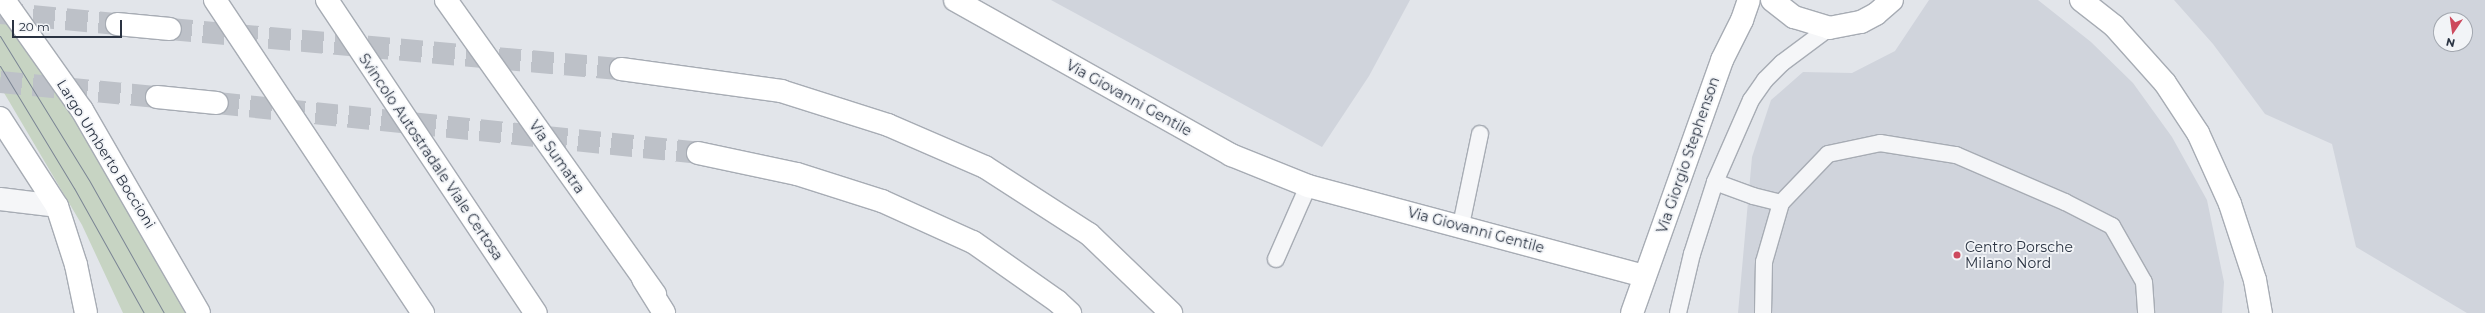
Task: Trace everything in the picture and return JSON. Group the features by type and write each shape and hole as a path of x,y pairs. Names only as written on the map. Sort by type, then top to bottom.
{"main road":[{"name":"Largo Umberto Boccioni","path":"4,0 82,110 199,313"},
{"path":"215,0 423,313"},
{"name":"Svincolo Autostradale Viale Certosa","path":"327,0 536,313"},
{"name":"Via Sumatra","path":"446,0 643,279 669,313"},
{"name":"Via Giovanni Gentile","path":"954,0 1231,155 1308,186 1461,225 1644,276"},
{"name":"Via Giorgio Stephenson","path":"1632,313 1722,60 1742,20 1749,0"},
{"path":"1772,0 1794,17 1829,28 1862,22 1876,14 1892,0"},
{"path":"2080,0 2114,26 2165,82 2198,133 2230,204 2255,280 2261,313"},
{"path":"117,24 170,29"},
{"path":"621,69 781,91 888,125 985,167 1089,234 1171,313"},
{"path":"157,97 217,103"},
{"path":"0,118 57,206 76,265 86,313"},
{"path":"698,153 797,174 882,201 974,242 1057,301 1070,313"},
{"path":"643,279 664,313"}],"street":[{"path":"0,199 57,206"}],"lane":[{"path":"1678,313 1690,261 1715,182 1742,120 1765,80 1782,63 1829,28"},
{"path":"1461,225 1480,134"},
{"path":"1763,313 1764,262 1781,203 1828,154 1880,143 1956,155 2065,202 2112,226 2144,282 2146,313"},
{"path":"1715,182 1753,196 1781,203"},
{"path":"1276,259 1308,186"}],"shaded area":[{"path":"1051,0 1410,0 1369,76 1322,147"},
{"path":"1929,0 2038,0 2091,42 2133,83 2172,137 2207,200 2224,282 2222,313 1738,313 1752,157 1771,100 1803,72 1852,73 1895,51"},
{"path":"2174,0 2485,0 2485,313 2467,313 2356,247 2332,144 2265,114 2213,44"}],"green space":[{"path":"0,7 78,109 192,313 123,313 82,225 0,86"}],"tunnel":[{"path":"0,13 117,24"},
{"path":"170,29 621,69"},
{"path":"0,82 157,97"},
{"path":"217,103 698,153"}],"tram line":[{"path":"0,36 89,180 164,313"},
{"path":"0,66 74,188 144,313"}],"place":[{"name":"Centro Porsche Milano Nord","path":"1957,255"}]}
